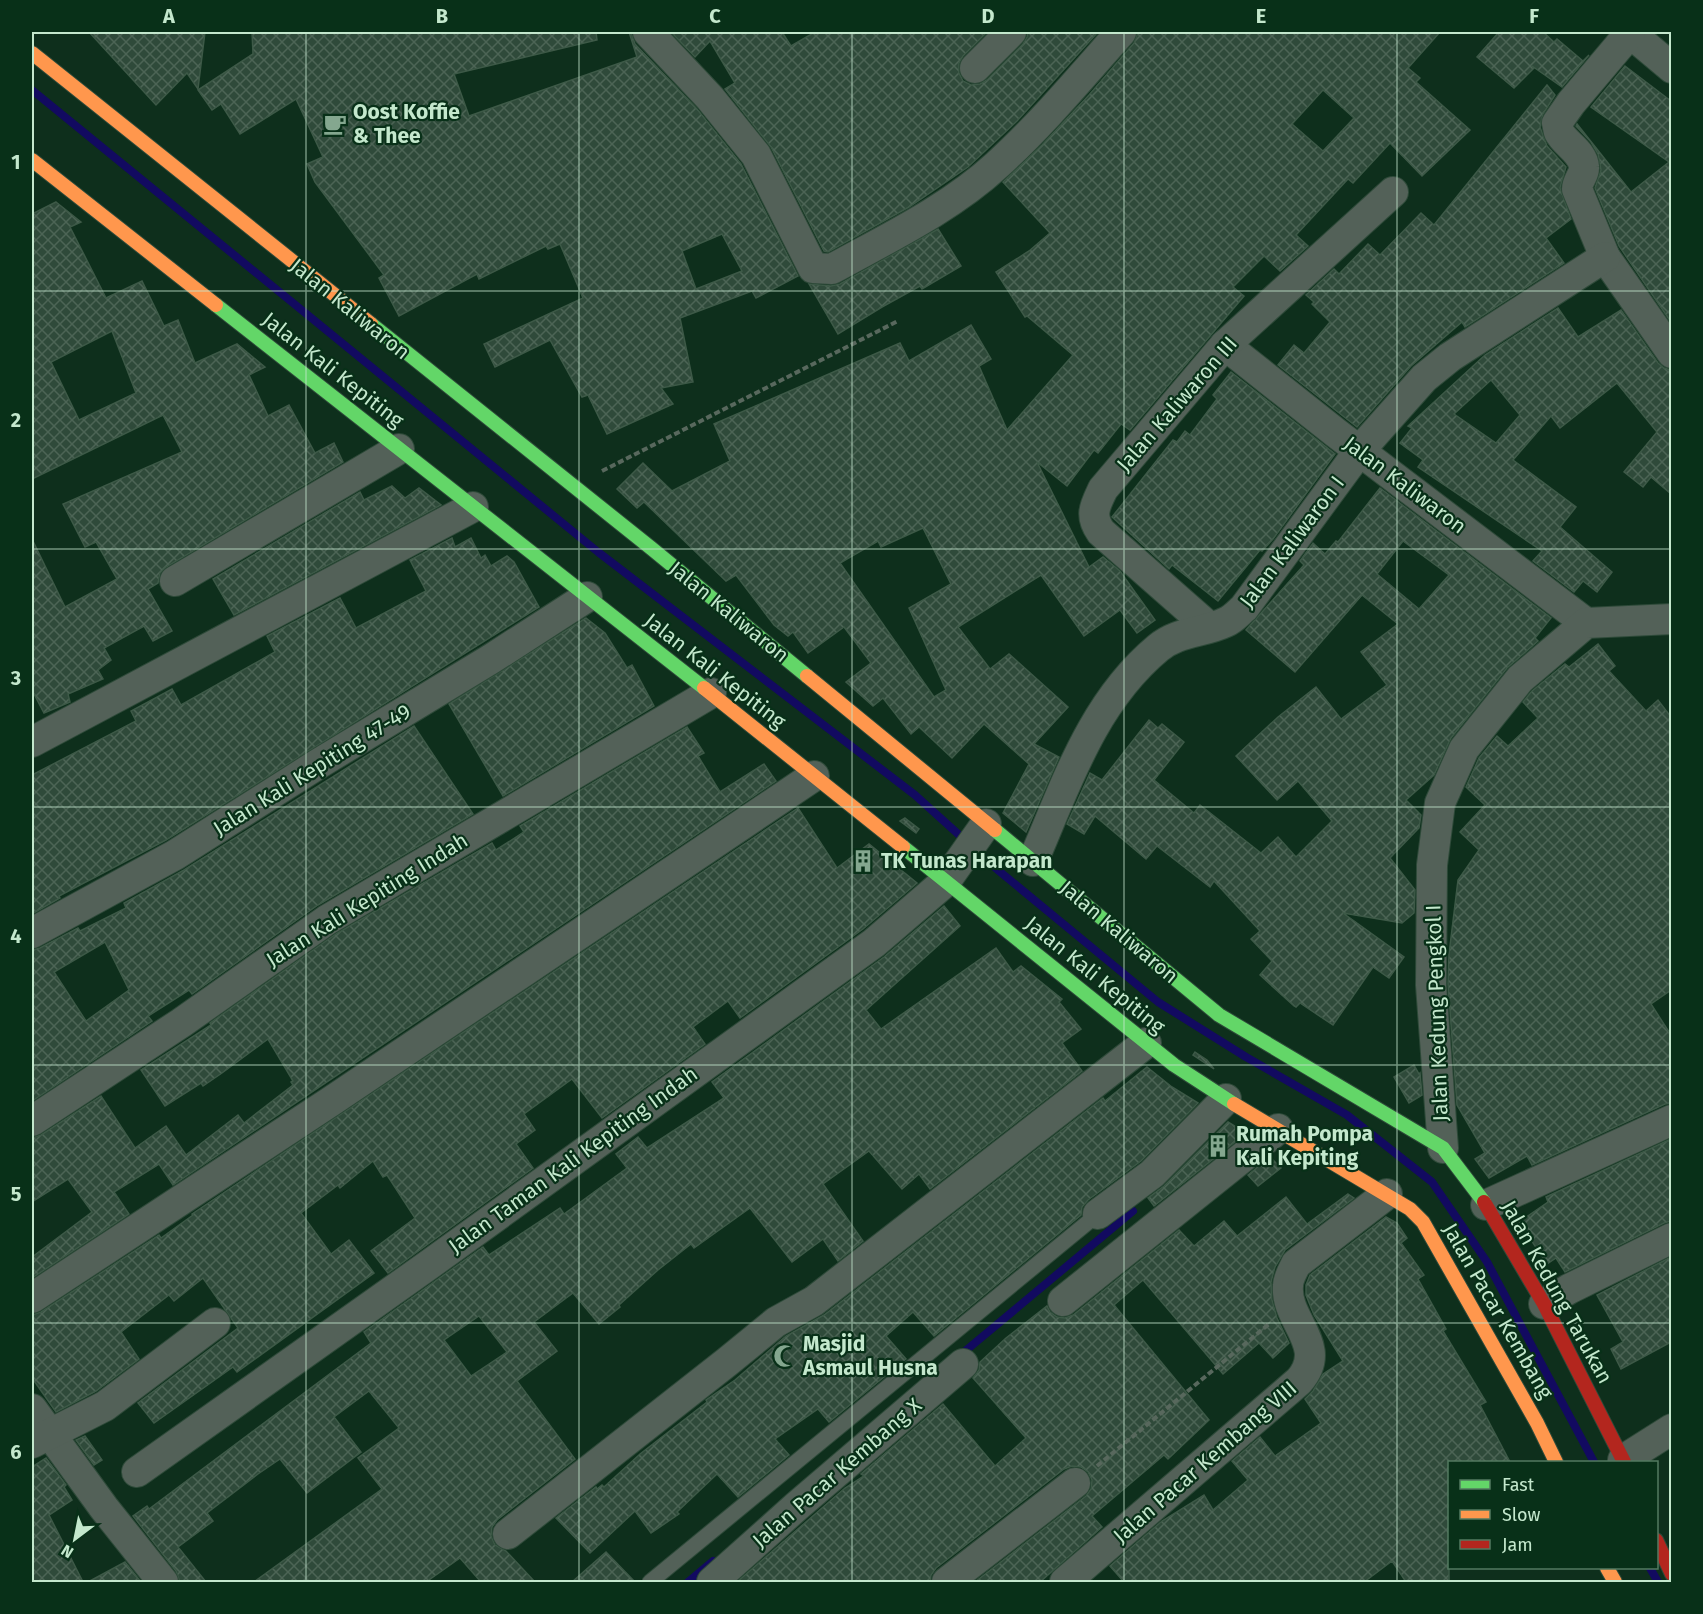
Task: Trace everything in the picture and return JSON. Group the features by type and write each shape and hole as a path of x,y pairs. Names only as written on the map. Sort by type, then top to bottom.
{"main road":[{"name":"Jalan Kaliwaron","path":"32,53 651,548 982,830 1033,861 1219,1016 1443,1148"},
{"name":"Jalan Kali Kepiting","path":"32,160 947,880 1174,1065 1226,1099 1387,1194"},
{"name":"Jalan Kedung Tarukan","path":"1443,1148 1486,1205 1544,1304 1623,1461"},
{"name":"Jalan Pacar Kembang","path":"1387,1194 1410,1209 1423,1221 1537,1423 1556,1461"},
{"path":"1658,1545 1671,1574"}],"street":[{"path":"648,32 710,98 756,156 813,268 832,269 932,214 996,166 1036,128 1121,32"},
{"path":"975,68 1011,32"},
{"path":"1671,68 1629,32 1557,123 1559,133 1579,155 1584,165 1576,189 1605,256 1671,353"},
{"name":"Jalan Kaliwaron III","path":"1209,627 1101,532 1095,523 1094,513 1103,489 1224,345 1393,192"},
{"name":"Jalan Kaliwaron I","path":"1033,861 1091,729 1118,689 1158,648 1181,634 1225,623 1244,608 1360,450 1424,378 1450,357 1605,256"},
{"name":"Jalan Kaliwaron","path":"1224,345 1248,366 1586,623"},
{"path":"176,581 399,449"},
{"path":"32,742 472,507"},
{"name":"Jalan Kali Kepiting 47-49","path":"32,933 175,855 587,597"},
{"path":"1586,623 1671,619"},
{"name":"Jalan Kedung Pengkol I","path":"1443,1148 1431,985 1432,865 1440,803 1464,749 1520,679 1586,623"},
{"name":"Jalan Kali Kepiting Indah","path":"32,1121 181,1023 327,920 711,693"},
{"path":"32,1298 330,1102 814,776"},
{"name":"Jalan Taman Kali Kepiting Indah","path":"137,1472 874,943 947,880 982,830"},
{"path":"508,1534 776,1322 814,1301 1146,1043"},
{"path":"1098,1214 1152,1174 1226,1099"},
{"path":"1486,1205 1671,1120"},
{"path":"1063,1301 1278,1130"},
{"name":"Jalan Pacar Kembang VIII","path":"1075,1579 1307,1372 1311,1352 1288,1296 1287,1284 1296,1264 1387,1194"},
{"path":"1544,1304 1671,1238"},
{"path":"40,1439 105,1406 215,1323"},
{"name":"Jalan Pacar Kembang X","path":"712,1582 963,1364"},
{"path":"32,1409 40,1439 163,1582"},
{"path":"1623,1461 1671,1429"},
{"path":"947,1582 1075,1483"}],"lane":[{"path":"650,1582 1098,1214"}],"path":[{"path":"602,472 898,321"},
{"path":"1075,1483 1292,1305"}],"building":[{"path":"89,32 205,32 198,89 187,73 156,105"},
{"path":"252,32 596,32 597,40 454,74 469,116 637,57 629,32 631,32 635,44 697,109 741,164 798,276 756,298 752,291 680,318 693,382 661,388 673,404 607,434 588,395 582,397 550,340 495,367 484,344 583,298 560,244 548,249 546,246 479,279 477,274 399,316 379,278 384,275 315,182 307,164 323,157 296,99 240,134 221,104 212,110 198,90 253,54","holes":["722,234 742,271 696,289 682,251"]},
{"path":"671,32 782,32 791,46 815,32 987,32 959,63 959,73 963,81 971,85 987,80 1023,44 1028,32 1098,32 1017,121 968,167 909,207 828,252 824,251 771,147 725,89 735,83 710,41 695,57"},
{"path":"1138,32 1440,32 1408,68 1420,78 1416,82 1470,130 1422,176 1390,143 1353,183 1348,179 1296,235 1308,246 1280,271 1264,256 1233,287 1244,296 1130,430 1121,424 1098,453 1094,450 1067,486 1037,462 1089,567 1103,557 1120,571 1155,620 1137,633 1120,610 1084,636 1041,575 958,627 990,669 1009,654 1068,707 1034,744 1059,757 1026,832 1003,813 1029,764 984,724 952,758 919,727 911,734 883,698 873,706 846,682 871,663 844,627 808,653 793,632 788,636 774,625 736,575 726,581 644,502 637,508 617,489 643,463 672,491 730,461 714,424 900,343 909,361 971,325 991,359 979,366 1007,430 1073,355 1027,316 1025,317 996,272 1029,251 1050,233 1003,182 1042,145 1134,43","holes":["1323,90 1354,118 1323,151 1292,124","923,528 951,584 909,608 946,690 934,697 840,563 878,541 881,547"]},
{"path":"1499,32 1543,32 1554,42 1557,39 1583,61 1589,55 1562,87 1532,66 1534,68 1514,88 1477,57"},
{"path":"1625,66 1671,101 1671,322 1619,246 1595,188 1601,170 1598,154 1591,142 1576,126 1577,124 1631,192 1669,162 1591,107"},
{"path":"1547,85 1555,95 1543,114 1540,127 1547,146 1566,167 1560,188 1571,219 1546,238 1564,263 1465,327 1462,322 1411,366 1357,427 1278,365 1294,345 1304,353 1330,322 1306,295 1334,269 1339,274 1368,244 1380,255 1421,213 1434,225"},
{"path":"56,202 81,222 70,227 106,298 142,281 164,326 178,320 195,363 237,344 265,367 249,375 268,416 289,405 315,453 334,443 343,462 166,567 160,573 158,583 148,589 172,631 153,641 144,626 104,648 111,660 98,670 103,679 68,694 70,702 44,713 32,690 32,539 65,607 117,579 96,542 85,547 63,504 182,452 163,415 32,479 32,214","holes":["112,331 136,393 79,420 51,362"]},
{"path":"938,229 961,266 922,289 920,286 882,307 838,334 809,284 831,286 840,284"},
{"path":"1558,308 1578,337 1621,310 1658,363 1671,370 1671,494 1651,477 1643,487 1624,472 1657,432 1617,383 1560,428 1551,416 1513,460 1576,507 1560,527 1612,572 1597,592 1583,581 1574,592 1533,561 1542,551 1418,467 1423,460 1400,443 1412,428 1408,426 1485,355","holes":["1491,380 1520,415 1496,443 1454,414"]},
{"path":"1231,372 1335,454 1273,539 1262,551 1260,550 1218,601 1172,565 1169,569 1112,517 1173,440 1177,442 1185,431 1190,435 1217,399 1213,395"},
{"path":"392,486 405,498 419,488 441,505 234,615 213,579 360,492 364,500"},
{"path":"1380,488 1551,618 1535,638 1538,641 1507,668 1451,738 1434,775 1406,800 1421,815 1419,828 1390,858 1415,890 1414,913 1402,923 1343,913 1404,957 1389,978 1373,967 1333,1025 1300,1003 1294,1006 1260,975 1272,961 1251,939 1260,931 1214,881 1210,887 1157,846 1146,859 1095,816 1084,834 1067,824 1090,773 1102,780 1149,720 1158,728 1162,724 1184,742 1154,780 1194,813 1200,805 1261,853 1278,837 1296,857 1332,821 1298,781 1277,800 1236,756 1278,717 1316,687 1341,719 1387,685 1361,652 1398,624 1362,595 1295,672 1246,630 1304,565 1300,561 1313,543 1325,554 1336,541 1338,542","holes":["1403,541 1449,575 1419,609 1377,574"]},
{"path":"452,538 455,547 471,538 481,558 485,555 491,566 507,556 514,562 539,607 166,840 59,896 60,898 32,914 32,775 136,721 131,711 172,689 181,705 275,652 267,636 340,598 356,628 426,591 410,560"},
{"path":"586,618 605,633 627,668 632,665 654,706 503,796 449,704"},
{"path":"1598,644 1615,666 1609,671 1646,711 1658,700 1671,717 1671,990 1651,1004 1671,1035 1671,1103 1532,1165 1527,1156 1489,1178 1475,1159 1485,1153 1457,1105 1448,984 1449,954 1458,880 1479,850 1460,832 1485,805 1466,787 1479,758 1497,736 1508,746 1538,718 1523,702 1532,691 1565,664 1569,667"},
{"path":"414,726 473,814 318,905 192,994 189,990 148,1016 152,1021 32,1101 32,950 78,928 80,931 126,908 124,903 184,870","holes":["105,942 129,990 86,1021 54,972"]},
{"path":"687,727 704,753 698,756 720,792 764,764 776,781 173,1185 159,1164 114,1192 129,1214 32,1278 32,1257 92,1212 68,1179 32,1202 32,1138 41,1135 101,1096 135,1148 166,1126 186,1155 238,1115 244,1123 293,1085 291,1082 293,1081 268,1039 203,1086 201,1083 165,1106 141,1070 211,1025 210,1023 336,934 492,843 496,850 524,832 520,826"},
{"path":"798,808 837,868 869,844 917,883 863,929 740,1018 728,1001 693,1027 705,1044 602,1118 572,1079 524,1114 535,1130 516,1144 533,1168 388,1273 371,1251 415,1218 387,1175 383,1177 373,1161 340,1188 338,1185 301,1213 331,1254 349,1240 374,1273 237,1372 233,1367 154,1423 138,1403 238,1328 203,1278 174,1301 169,1295 121,1332 139,1359 96,1391 56,1412 32,1378 32,1315 41,1312 159,1235 161,1238 192,1214"},
{"path":"905,818 919,829 916,833 900,821"},
{"path":"944,906 960,926 866,1010 881,1029 996,948 1013,972 1021,966 1062,999 1059,1002 1081,1029 1062,1043 1082,1071 930,1189 919,1174 902,1189 869,1151 823,1184 863,1241 838,1261 823,1239 792,1262 750,1208 694,1248 691,1244 658,1270 599,1324 573,1293 534,1322 557,1351 517,1381 575,1459 497,1520 492,1527 491,1536 495,1545 506,1551 535,1582 481,1582 460,1558 426,1582 254,1582 382,1489 358,1458 399,1428 369,1391 334,1417 361,1452 307,1493 280,1459 258,1474 207,1513 213,1521 178,1547 206,1582 180,1582 176,1571 133,1516 147,1506 149,1509 371,1343 364,1332 483,1247 489,1255 560,1208 564,1214 627,1168 616,1154 638,1137 647,1148 724,1098 712,1082 884,957","holes":["479,1316 507,1352 471,1376 444,1340"]},
{"path":"1195,1052 1207,1060 1214,1069 1193,1055"},
{"path":"1414,1065 1420,1073 1422,1095 1409,1103 1394,1077"},
{"path":"1147,1067 1172,1087 1198,1103 1141,1161 1088,1200 1082,1207 1081,1215 934,1336 913,1312 886,1336 906,1359 829,1422 818,1409 775,1439 789,1455 738,1497 717,1474 677,1512 679,1514 651,1533 635,1511 590,1553 556,1518 596,1487 597,1489 602,1485 604,1487 640,1454 707,1402 706,1400 735,1380 786,1336 824,1315 1103,1098 1105,1101"},
{"path":"1228,1122 1246,1133 1154,1206 1148,1198 1164,1186"},
{"path":"1671,1139 1671,1221 1565,1272 1556,1258 1547,1264 1519,1222 1548,1202 1546,1197"},
{"path":"1270,1157 1281,1168 1258,1186 1248,1175"},
{"path":"1348,1194 1354,1198 1285,1250 1275,1267 1271,1282 1272,1300 1277,1318 1289,1343 1273,1358 1259,1343 1223,1374 1143,1280 1114,1305 1209,1420 1168,1459 1164,1455 1092,1516 1102,1527 1040,1582 975,1582 1086,1496 1091,1489 1092,1480 1088,1472 1081,1467 1072,1466 1064,1469 936,1568 931,1575 930,1582 737,1582 845,1488 864,1476 861,1474 943,1404 995,1466 1026,1438 973,1378 979,1370 980,1362 1047,1306 1050,1312 1057,1317 1065,1318 1073,1315 1179,1230 1194,1246 1224,1221 1237,1236 1286,1197 1307,1224"},
{"path":"1386,1217 1397,1223 1407,1238 1401,1243 1424,1275 1418,1279 1446,1329 1443,1331 1486,1402 1480,1405 1509,1461 1448,1461 1449,1582 1406,1582 1392,1561 1364,1582 1124,1582 1110,1566 1162,1521 1204,1495 1213,1510 1248,1480 1232,1461 1260,1437 1275,1456 1321,1423 1305,1399 1313,1391 1323,1374 1343,1361 1314,1315 1306,1295 1306,1285 1310,1275"},
{"path":"1671,1257 1671,1342 1621,1369 1611,1349 1623,1342 1597,1295"},
{"path":"85,1436 102,1460 94,1465 76,1440"},
{"path":"46,1458 66,1485 64,1487 72,1500 49,1515 83,1582 32,1582 32,1467"},
{"path":"606,1552 635,1582 572,1582"},
{"path":"125,1562 141,1582 88,1582"}],"waterway":[{"path":"32,90 598,552 915,795 999,871 1158,1002 1246,1057 1347,1115 1432,1182 1487,1262 1593,1461"},
{"path":"958,1357 1133,1211"},
{"path":"688,1582 713,1561"},
{"path":"1651,1569 1658,1582"}],"traffic: fast":[{"path":"216,305 704,688"},
{"path":"371,324 807,676"},
{"path":"995,830 1219,1015 1443,1148 1484,1202"},
{"path":"903,847 1174,1065 1234,1104"}],"traffic: slow":[{"path":"32,53 371,324"},
{"path":"32,160 216,305"},
{"path":"807,676 995,830"},
{"path":"704,688 903,847"},
{"path":"1234,1104 1410,1209 1423,1222 1537,1423 1556,1461"},
{"path":"1608,1569 1615,1582"}],"traffic: jam":[{"path":"1484,1202 1544,1304 1623,1461"},
{"path":"1658,1544 1672,1574"}],"place":[{"name":"Oost Koffie & Thee","path":"335,124"},
{"name":"TK Tunas Harapan","path":"863,861"},
{"name":"Rumah Pompa Kali Kepiting","path":"1218,1146"},
{"name":"Masjid Asmaul Husna","path":"785,1356"}]}
